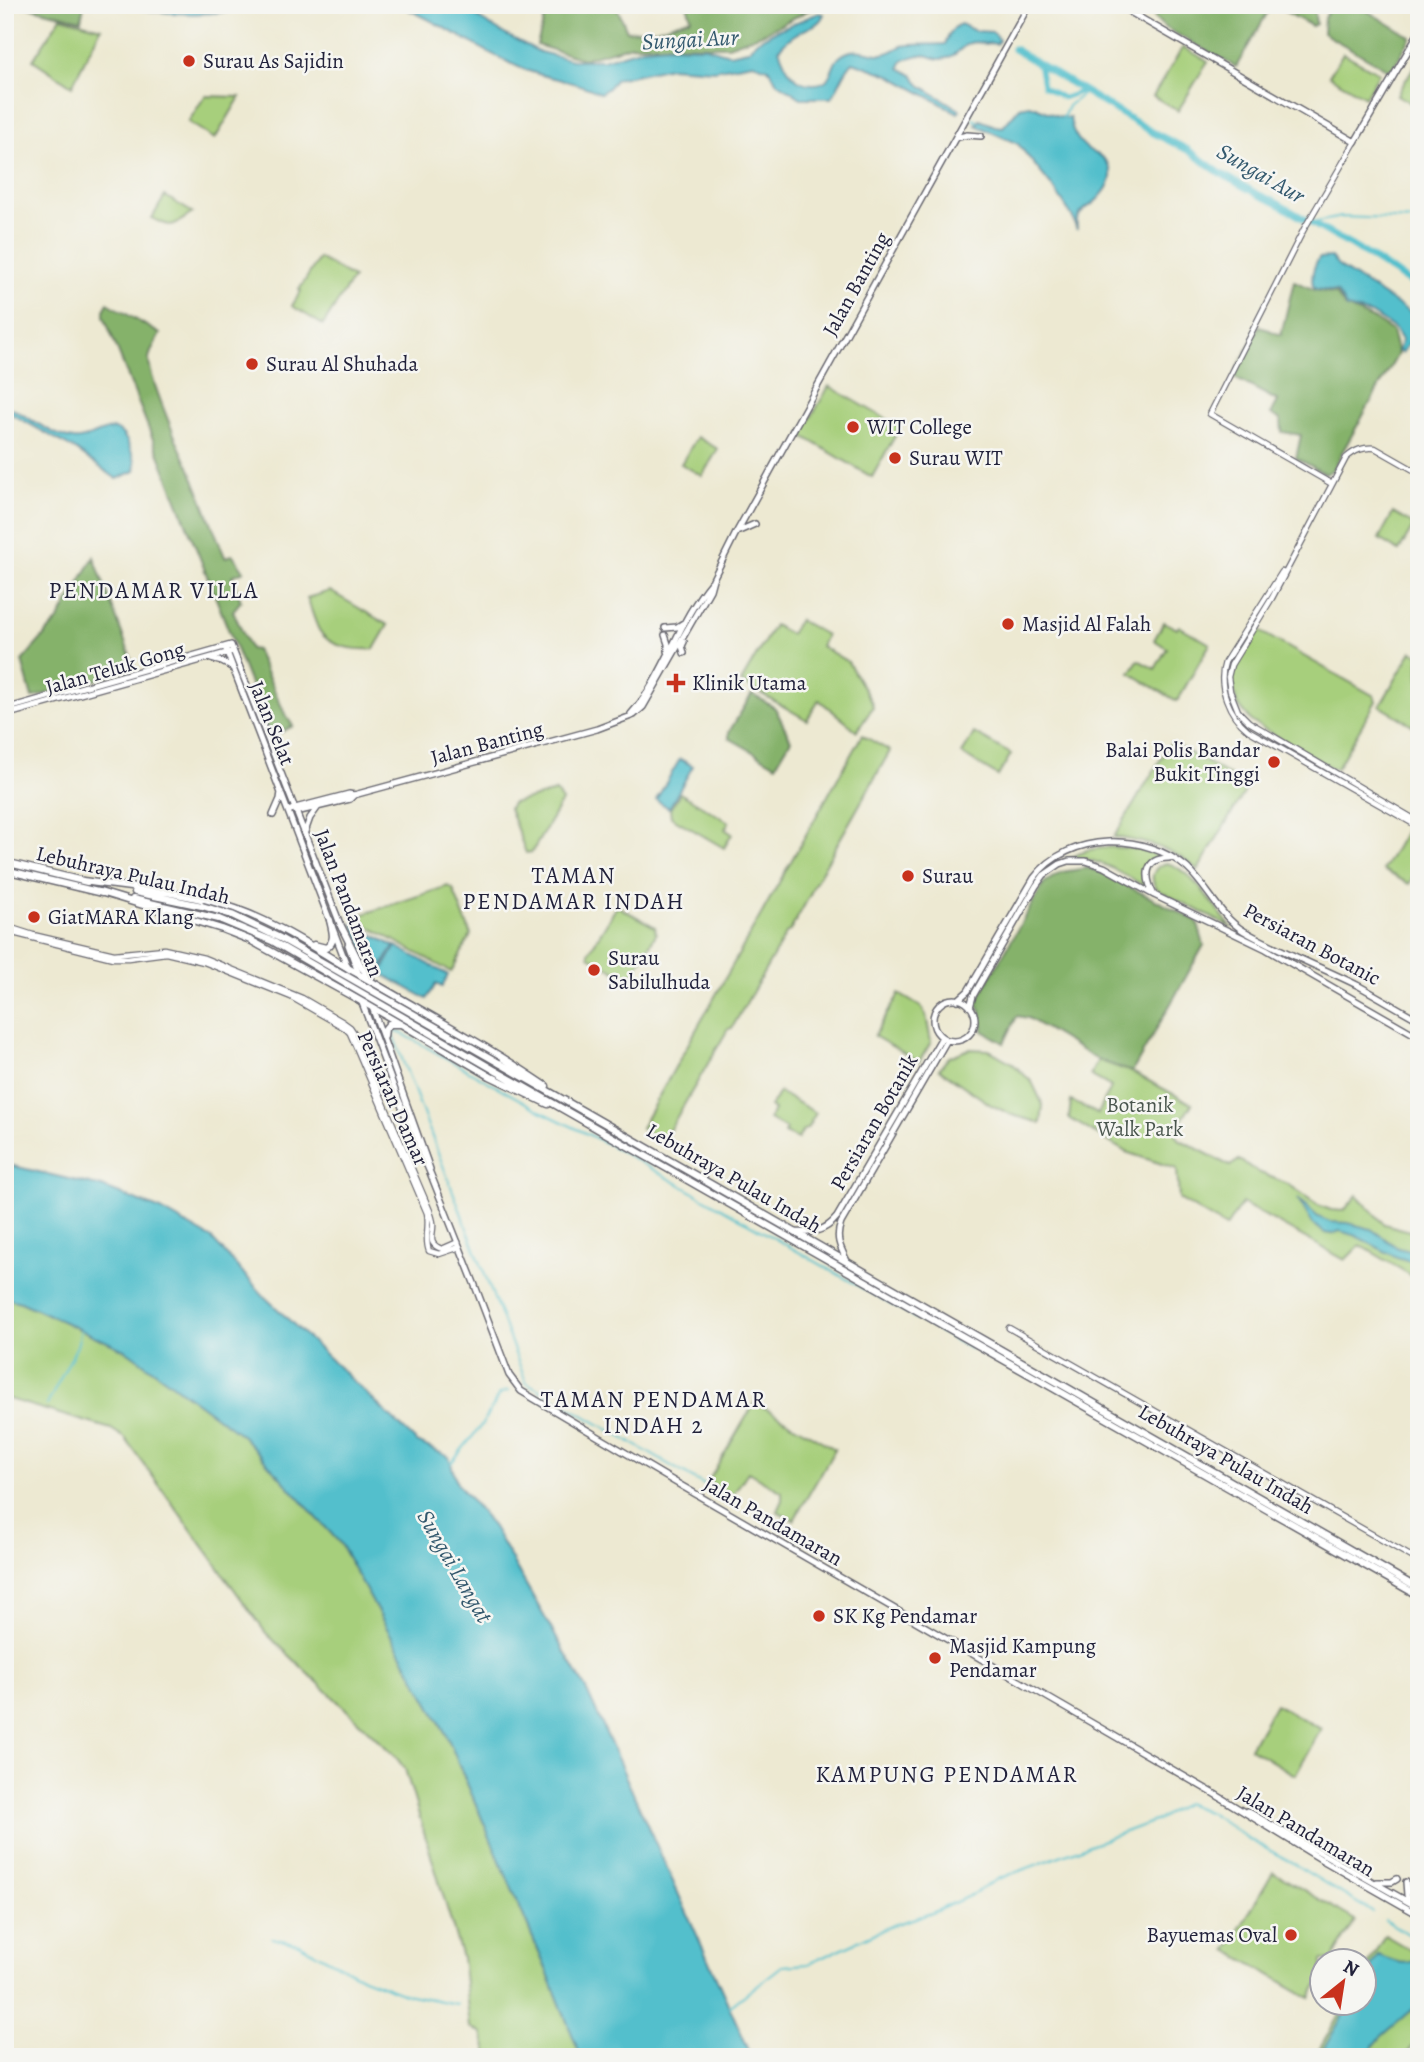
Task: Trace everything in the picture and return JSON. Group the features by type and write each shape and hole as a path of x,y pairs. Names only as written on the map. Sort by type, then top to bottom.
{"main road":[{"name":"Jalan Banting","path":"627,718 640,703 709,590 750,507 1029,5"},
{"path":"1118,5 1355,142 1419,32"},
{"path":"956,138 967,135 981,136"},
{"path":"735,535 756,524 750,507"},
{"name":"Jalan Banting","path":"294,811 350,799 597,729 627,718 639,711 647,701 689,622"},
{"path":"666,657 668,644 665,632 689,622 689,634 682,646 684,653"},
{"name":"Jalan Teluk Gong","path":"5,715 208,658 229,649"},
{"name":"Jalan Teluk Gong","path":"5,709 229,649"},
{"name":"Jalan Selat","path":"229,649 233,668 282,791 294,811"},
{"name":"Jalan Pandamaran","path":"229,649 294,811 349,969"},
{"path":"208,658 233,668"},
{"path":"273,815 282,791"},
{"name":"Jalan Banting","path":"294,811 349,794 354,796"},
{"path":"305,832 318,807"},
{"name":"Jalan Pandamaran","path":"294,811 305,832 341,926 398,1098 509,1375 516,1386 526,1395 1213,1793 1416,1906"},
{"name":"Persiaran Botanic","path":"958,1000 968,991 1035,875 1049,862 1080,846 1103,842 1136,844 1174,858 1194,875 1226,916 1241,929 1373,994 1419,1020"},
{"path":"1154,895 1146,877 1148,869 1158,859 1174,858"},
{"name":"Persiaran Botanic","path":"970,1007 973,996 1044,875 1060,864 1077,860 1094,863 1266,949 1419,1037"},
{"name":"Lebuhraya Pulau Indah","path":"5,862 202,906 244,920 280,938 498,1067 563,1109 1419,1596"},
{"name":"Lebuhraya Pulau Indah","path":"5,870 164,904 219,919 272,941 572,1106 1419,1589"},
{"path":"83,881 167,893 233,908 255,917 296,938 349,969 356,977 387,991 523,1071 572,1106"},
{"path":"100,892 250,940 331,985 365,999 372,1007 515,1088 563,1109"},
{"path":"296,938 322,948 329,947 334,939 330,920"},
{"path":"341,926 367,975 407,1003"},
{"path":"331,985 356,977"},
{"path":"365,999 387,991"},
{"path":"1366,1006 1361,997 1363,994 1373,994"},
{"path":"958,1000 970,1007 975,1019 970,1034 959,1041 944,1039 934,1027 936,1011 947,1001 958,1000"},
{"name":"Jalan Pandamaran","path":"372,1007 429,1162 431,1175"},
{"path":"418,1034 408,1027 409,1014 415,1010 429,1016"},
{"path":"384,1037 389,1024 401,1024"},
{"path":"848,1263 838,1242 841,1223 944,1039"},
{"name":"Persiaran Botanik","path":"794,1232 822,1230 837,1217 944,1039"},
{"name":"Jalan Pandamaran","path":"1213,1793 1419,1915"},
{"path":"1374,1882 1392,1882 1397,1879"},
{"path":"1406,1882 1407,1895 1416,1906"}],"street":[{"path":"1332,484 1210,414 1304,229 1355,142"},
{"path":"1238,711 1230,691 1228,677 1231,666 1272,598 1338,472 1351,453 1366,448 1380,450 1419,473"},
{"path":"1319,476 1329,477 1338,472"},
{"path":"1319,476 1326,485 1326,495"},
{"path":"1289,562 1229,656 1223,670 1223,685 1228,702 1241,724 1248,730 1419,827"},
{"path":"1272,598 1273,584"},
{"path":"1257,612 1267,598 1272,598"},
{"path":"1228,702 1230,691"},
{"path":"1228,702 1253,725 1419,822"},
{"path":"1328,776 1336,774"},
{"path":"1336,774 1337,781"},
{"name":"Persiaran Damar","path":"5,929 113,958 157,953 192,959 291,997 345,1028 350,1033 433,1220 431,1237 435,1247 442,1249 459,1245"},
{"path":"1009,1328 1419,1562"}],"green space":[{"path":"20,5 84,5 81,20"},
{"path":"548,5 616,5 627,31 657,29 691,18 687,5 819,5 762,34 728,46 632,45 583,59 537,45"},
{"path":"1161,5 1272,5 1236,67 1164,27 1154,17"},
{"path":"1286,5 1314,7 1316,24 1312,26 1286,12"},
{"path":"1331,5 1357,5 1411,37 1393,68 1388,70 1323,33 1324,18"},
{"path":"61,17 101,28 72,86 33,60"},
{"path":"1183,47 1208,61 1178,111 1153,96"},
{"path":"1343,53 1379,73 1365,97 1329,76"},
{"path":"1419,58 1419,108 1397,95"},
{"path":"205,96 240,97 215,139 188,122"},
{"path":"165,196 193,213 173,225 152,218"},
{"path":"319,258 353,278 323,325 292,306"},
{"path":"1294,281 1315,290 1336,294 1345,307 1392,331 1398,354 1332,470 1326,474 1296,458 1301,435 1282,432 1281,420 1271,414 1278,401 1233,377 1259,326 1281,335"},
{"path":"108,303 160,334 149,359 159,395 225,557 233,555 244,571 232,576 241,601 233,611 250,649 256,650 293,726 271,737 104,316"},
{"path":"829,386 900,427 872,477 801,435"},
{"path":"697,437 718,449 702,476 681,464"},
{"path":"1393,513 1414,525 1399,551 1379,539"},
{"path":"94,557 135,669 32,698 22,661 59,619"},
{"path":"330,591 388,625 374,649 344,647 323,636 307,598"},
{"path":"799,620 826,635 821,646 848,662 872,703 873,707 857,731 819,700 807,720 741,682 774,625 790,634"},
{"path":"1164,622 1177,629 1179,626 1210,644 1177,701 1130,673 1138,660 1155,669 1167,648 1154,640"},
{"path":"1256,629 1374,696 1376,701 1337,768 1332,768 1252,722 1237,704 1232,681 1235,666"},
{"path":"1412,651 1419,655 1419,729 1380,706"},
{"path":"752,694 775,708 791,740 776,765 729,738 729,732"},
{"path":"974,733 1011,754 998,776 962,754"},
{"path":"862,735 890,751 790,931 732,1028 728,1029 663,1141 641,1128"},
{"path":"1171,742 1248,786 1198,870 1179,856 1159,847 1114,837"},
{"path":"556,792 562,801 532,852 526,853 509,808 512,803"},
{"path":"680,793 729,822 725,829 732,834 724,848 671,817 670,809"},
{"path":"1408,826 1419,833 1419,867 1409,884 1383,870"},
{"path":"1110,847 1140,849 1159,856 1147,866 1144,886 1098,863 1068,859 1087,850"},
{"path":"1167,863 1194,881 1232,928 1158,890 1153,882 1155,870"},
{"path":"1087,868 1197,921 1204,945 1132,1072 1098,1060 1028,1018 1017,1016 1004,1043 983,1031 981,1012 976,1002 1044,883 1062,872"},
{"path":"448,886 453,889 471,935 451,972 359,921 357,916"},
{"path":"617,906 655,927 656,934 633,974 626,977 589,956"},
{"path":"899,994 921,1007 926,1015 931,1042 919,1062 874,1036"},
{"path":"969,1049 989,1050 1012,1063 1032,1082 1043,1105 1041,1123 1012,1115 991,1105 939,1069 949,1057"},
{"name":"Botanik Walk Park","path":"1098,1060 1132,1072 1192,1104 1175,1131 1179,1139 1230,1166 1239,1160 1258,1172 1288,1184 1318,1205 1331,1210 1344,1211 1357,1195 1384,1224 1418,1233 1419,1280 1360,1245 1345,1260 1242,1203 1226,1227 1179,1199 1177,1169 1126,1152 1069,1118 1071,1101 1098,1114 1111,1087 1090,1075"},
{"path":"779,1092 816,1113 798,1139 784,1133 786,1129 769,1119 774,1110 770,1107"},
{"path":"5,1298 21,1302 127,1351 243,1436 339,1542 446,1734 581,2057 489,2057 482,2034 470,2027 462,1958 405,1769 395,1756 266,1633 125,1438 111,1429 5,1398"},
{"path":"755,1402 835,1449 794,1520 777,1511 782,1492 748,1472 732,1496 708,1482"},
{"path":"1275,1704 1321,1729 1295,1775 1250,1748"},
{"name":"Bayuemas Oval","path":"1273,1872 1355,1920 1340,1946 1308,1946 1308,1997 1227,1950"},
{"path":"1385,1935 1419,1955 1419,2039 1404,2057 1315,2057 1339,2016 1378,2016 1378,1947"}],"water":[{"path":"121,5 260,5 226,12 190,14"},
{"path":"398,5 458,5 506,35 540,52 572,60 603,60 643,48 668,46 706,47 729,54 748,50 757,41 777,30 819,13 824,14 819,22 793,36 779,49 787,68 795,78 814,84 827,80 837,59 845,53 859,50 883,54 905,45 945,44 950,33 961,24 975,31 993,32 999,40 997,44 971,43 954,55 939,59 921,55 902,61 900,68 914,76 920,85 960,110 958,113 889,75 853,62 831,98 801,98 777,82 768,68 753,63 714,70 670,67 616,79 600,93 523,69"},
{"path":"1029,105 1059,117 1070,118 1081,143 1102,157 1110,169 1109,185 1097,200 1080,214 1077,230 1072,216 1055,190 1018,144 976,125 980,120 1003,127 1020,107"},
{"path":"1331,257 1338,266 1419,318 1419,328 1402,353 1398,351 1402,340 1395,329 1374,315 1347,308 1337,292 1316,289 1313,286 1313,272 1319,258"},
{"path":"11,408 50,431 74,439 112,429 118,431 129,446 135,461 135,471 117,479 74,449 8,412"},
{"path":"680,759 693,766 669,808 656,800"},
{"path":"353,924 394,946 379,972 371,967"},
{"path":"396,946 448,975 442,987 436,984 427,999 381,973"},
{"name":"Sungai Langat","path":"5,1164 102,1187 161,1210 212,1239 266,1298 417,1442 449,1457 457,1483 493,1527 587,1691 752,2057 581,2057 446,1734 339,1542 243,1436 127,1351 21,1302 5,1298"},
{"path":"1298,1199 1318,1217 1330,1222 1371,1229 1398,1248 1419,1253 1419,1264 1394,1256 1356,1236 1340,1231 1325,1233 1313,1224"},
{"path":"1378,1955 1402,1963 1416,1959 1419,1961 1419,2004 1382,2036 1364,2057 1319,2057 1343,2016 1378,2016"}],"waterway":[{"name":"Sungai Aur","path":"1014,49 1419,288"},
{"name":"Sungai Aur","path":"1039,64 1043,86 1063,98 1083,91"},
{"path":"1063,118 1068,106 1085,92"},
{"path":"973,119 977,121"},
{"path":"1312,223 1341,217 1419,220"},
{"path":"708,1487 526,1382 391,1030 403,1034 542,1112 608,1144 970,1349"},
{"path":"47,1405 77,1346 81,1330"},
{"path":"451,1463 481,1426 500,1394 508,1391"},
{"path":"728,2008 782,1966 808,1964 893,1925 932,1913 998,1879 1157,1820 1186,1803 1214,1815 1247,1838 1372,1912"},
{"path":"1385,1920 1419,1941"},
{"path":"272,1938 299,1944 363,1978 405,1994 456,2004"}],"place":[{"name":"Surau As Sajidin","path":"189,61"},
{"name":"Surau Al Shuhada","path":"252,364"},
{"name":"WIT College","path":"853,427"},
{"name":"Surau WIT","path":"895,458"},
{"name":"Masjid Al Falah","path":"1008,624"},
{"name":"Klinik Utama","path":"676,683"},
{"name":"Balai Polis Bandar Bukit Tinggi","path":"1274,762"},
{"name":"Surau","path":"908,876"},
{"name":"GiatMARA Klang","path":"34,917"},
{"name":"Surau Sabilulhuda","path":"594,970"},
{"name":"SK Kg Pendamar","path":"819,1616"},
{"name":"Masjid Kampung Pendamar","path":"935,1658"},
{"name":"Bayuemas Oval","path":"1291,1935"}],"district":[{"name":"PENDAMAR VILLA","path":"154,590"},
{"name":"TAMAN PENDAMAR INDAH","path":"574,888"},
{"name":"TAMAN PENDAMAR INDAH 2","path":"654,1412"},
{"name":"KAMPUNG PENDAMAR","path":"947,1774"}]}
